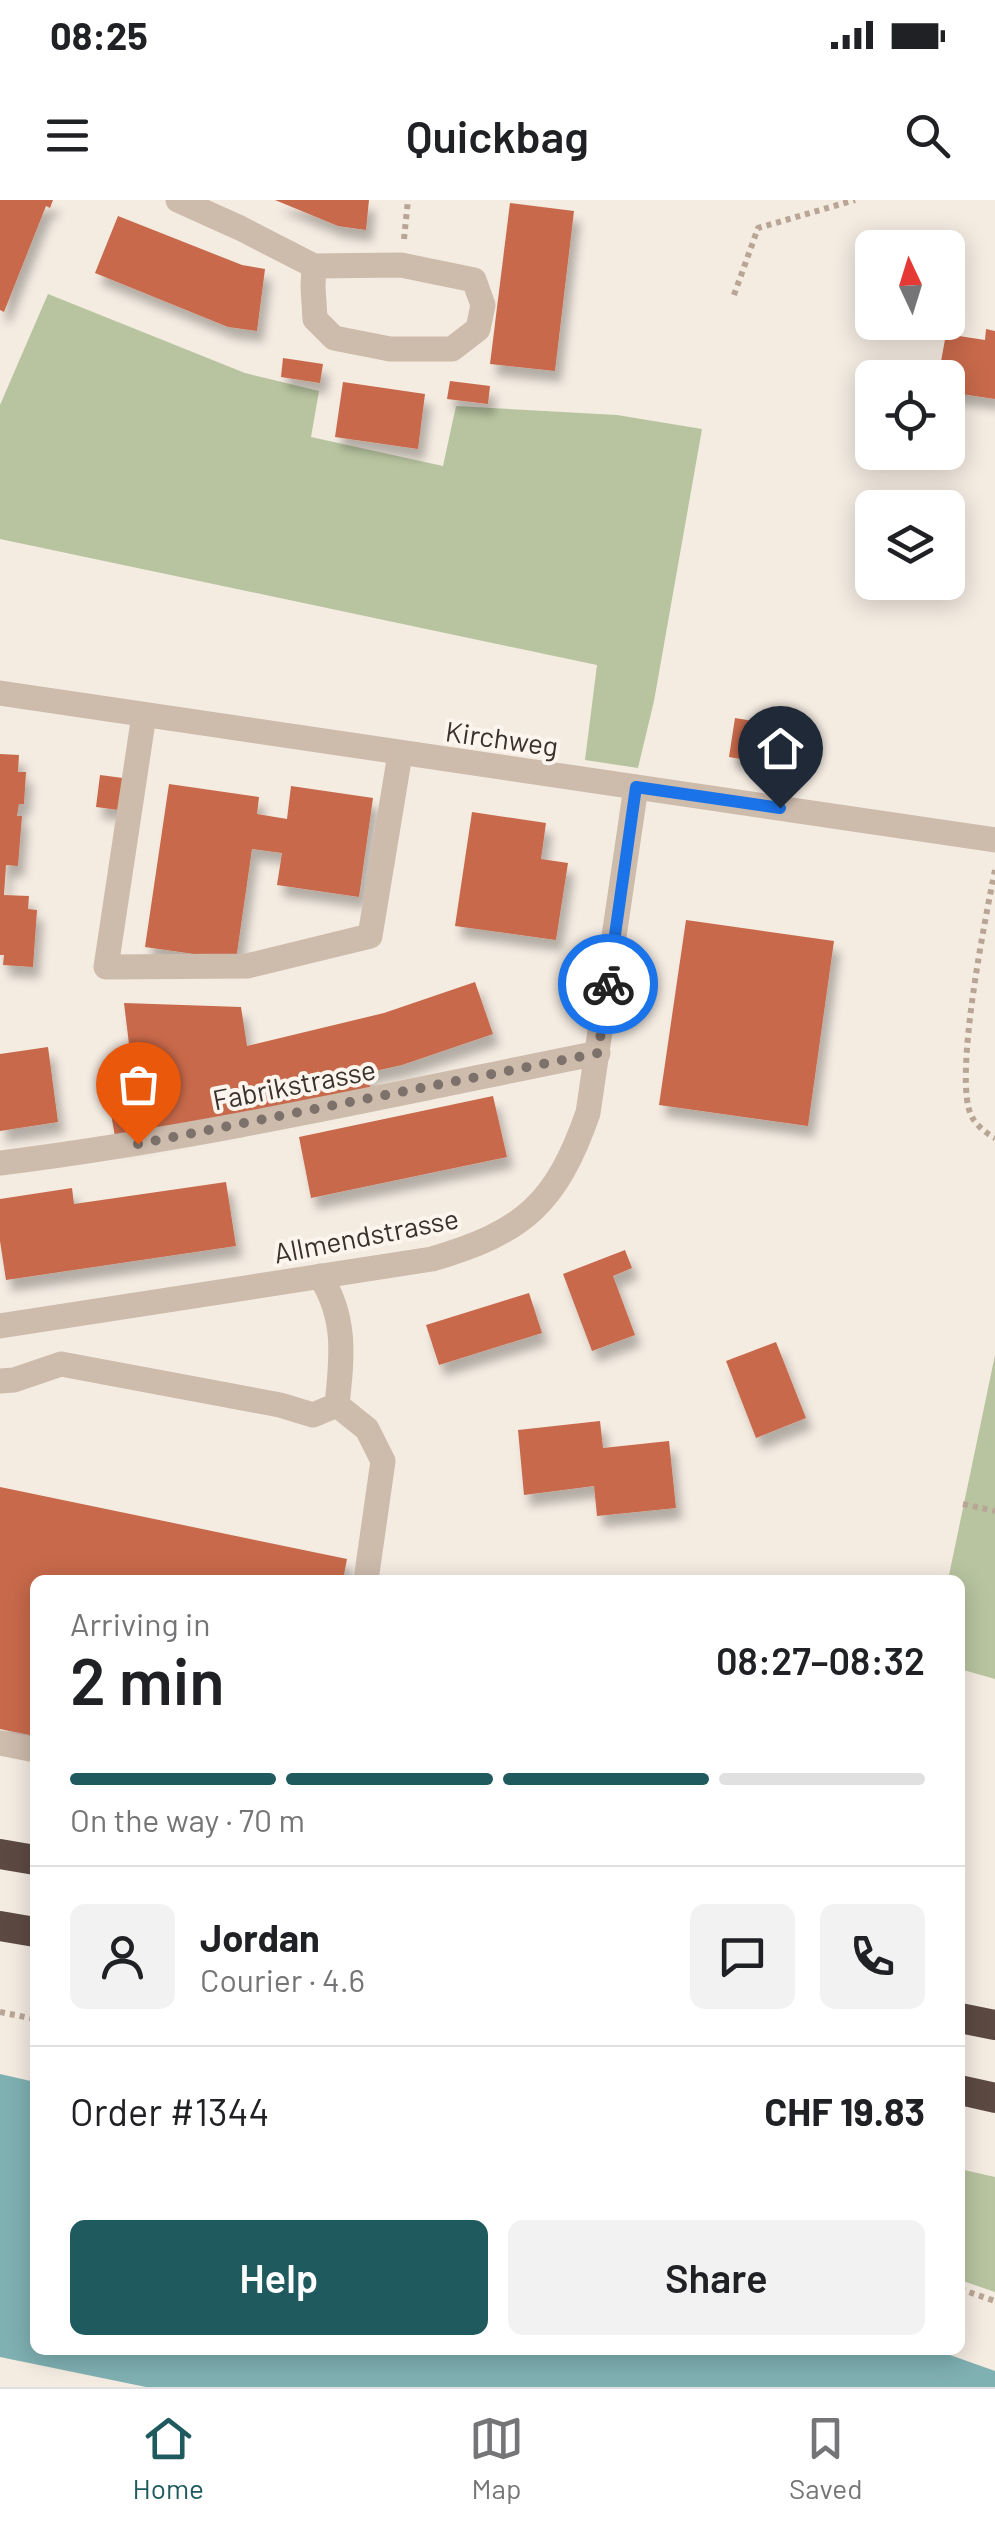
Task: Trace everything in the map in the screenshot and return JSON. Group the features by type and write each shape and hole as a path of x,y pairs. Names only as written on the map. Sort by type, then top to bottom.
{"highway":[{"path":"0,1854 30,1859"},
{"path":"0,1926 30,1931"},
{"path":"0,1947 30,1950"},
{"path":"965,2019 995,2025"},
{"path":"965,2091 995,2098"}],"street":[{"path":"178,200 314,266 401,265 474,280 482,305 478,329 452,349 390,350 334,338 315,319 314,266"},
{"name":"Kirchweg","path":"0,693 995,840"},
{"path":"144,715 106,966 246,966 370,936 400,754"},
{"name":"Allmendstrasse","path":"0,1326 432,1260 500,1234 530,1213 555,1186 574,1153 588,1113 636,787"},
{"name":"Fabrikstrasse","path":"0,1162 108,1150 196,1134 598,1053"},
{"path":"320,1276 332,1295 343,1352 337,1405"},
{"path":"0,1382 61,1364 280,1405 313,1415 337,1405"},
{"path":"337,1405 366,1430 384,1461 367,1575"},
{"path":"0,1743 30,1749"}],"path":[{"path":"734,295 758,228 855,200"},
{"path":"995,870 980,947 964,1084 972,1117 995,1138"},
{"path":"964,1504 995,1511"},
{"path":"0,2012 30,2018"},
{"path":"965,2291 995,2302"}],"green space":[{"path":"48,294 245,373 319,391 311,437 443,466 456,406 617,415 702,429 654,701 638,768 585,760 597,665 0,539 0,405"},
{"path":"995,1355 995,1679 965,1670 965,1575 949,1575"},
{"path":"965,2170 995,2177 995,2292 965,2282"}],"water":[{"path":"0,2074 30,2081 30,2355 950,2355 995,2371 995,2387 146,2387 0,2357"}],"building":[{"path":"0,200 53,200 50,208 46,206 4,312 0,310"},
{"path":"275,200 369,200 366,230 338,226"},
{"path":"510,203 574,211 555,371 490,364"},
{"path":"118,216 242,265 265,269 257,331 228,327 95,273"},
{"path":"986,329 995,331 995,399 965,395 965,360 941,360 945,340 965,340 965,337 985,340"},
{"path":"283,358 323,364 320,383 281,377"},
{"path":"450,381 490,386 488,404 447,399"},
{"path":"343,382 425,394 418,449 335,437"},
{"path":"735,718 783,726 777,765 729,757"},
{"path":"0,754 19,755 18,772 26,772 24,804 19,804 17,816 22,816 18,866 6,865 4,895 29,896 28,909 37,910 33,967 3,965 4,955 0,955"},
{"path":"100,775 123,778 119,810 96,807"},
{"path":"169,784 259,797 257,814 287,819 291,786 373,798 359,897 277,885 282,853 252,849 236,960 145,947"},
{"path":"472,812 546,823 541,859 568,863 556,940 455,926"},
{"path":"686,920 834,941 808,1126 659,1105"},
{"path":"475,982 493,1034 366,1073 371,1090 116,1142 104,1075 132,1069 124,1003 241,1007 247,1046 384,1013"},
{"path":"48,1047 58,1122 0,1131 0,1054"},
{"path":"493,1096 507,1157 311,1198 299,1137"},
{"path":"226,1182 236,1246 6,1280 0,1241 0,1199 72,1188 74,1204"},
{"path":"625,1250 632,1268 613,1276 635,1335 592,1351 563,1274"},
{"path":"529,1293 542,1333 439,1365 426,1325"},
{"path":"776,1342 806,1418 756,1438 726,1361"},
{"path":"600,1421 603,1448 669,1441 676,1508 597,1516 594,1486 524,1495 518,1430"},
{"path":"0,1487 347,1559 344,1575 30,1575 30,1735 0,1729"}],"way so far":[{"path":"138,1144 598,1053 608,984"}],"route":[{"path":"608,984 636,787 780,808"}]}
